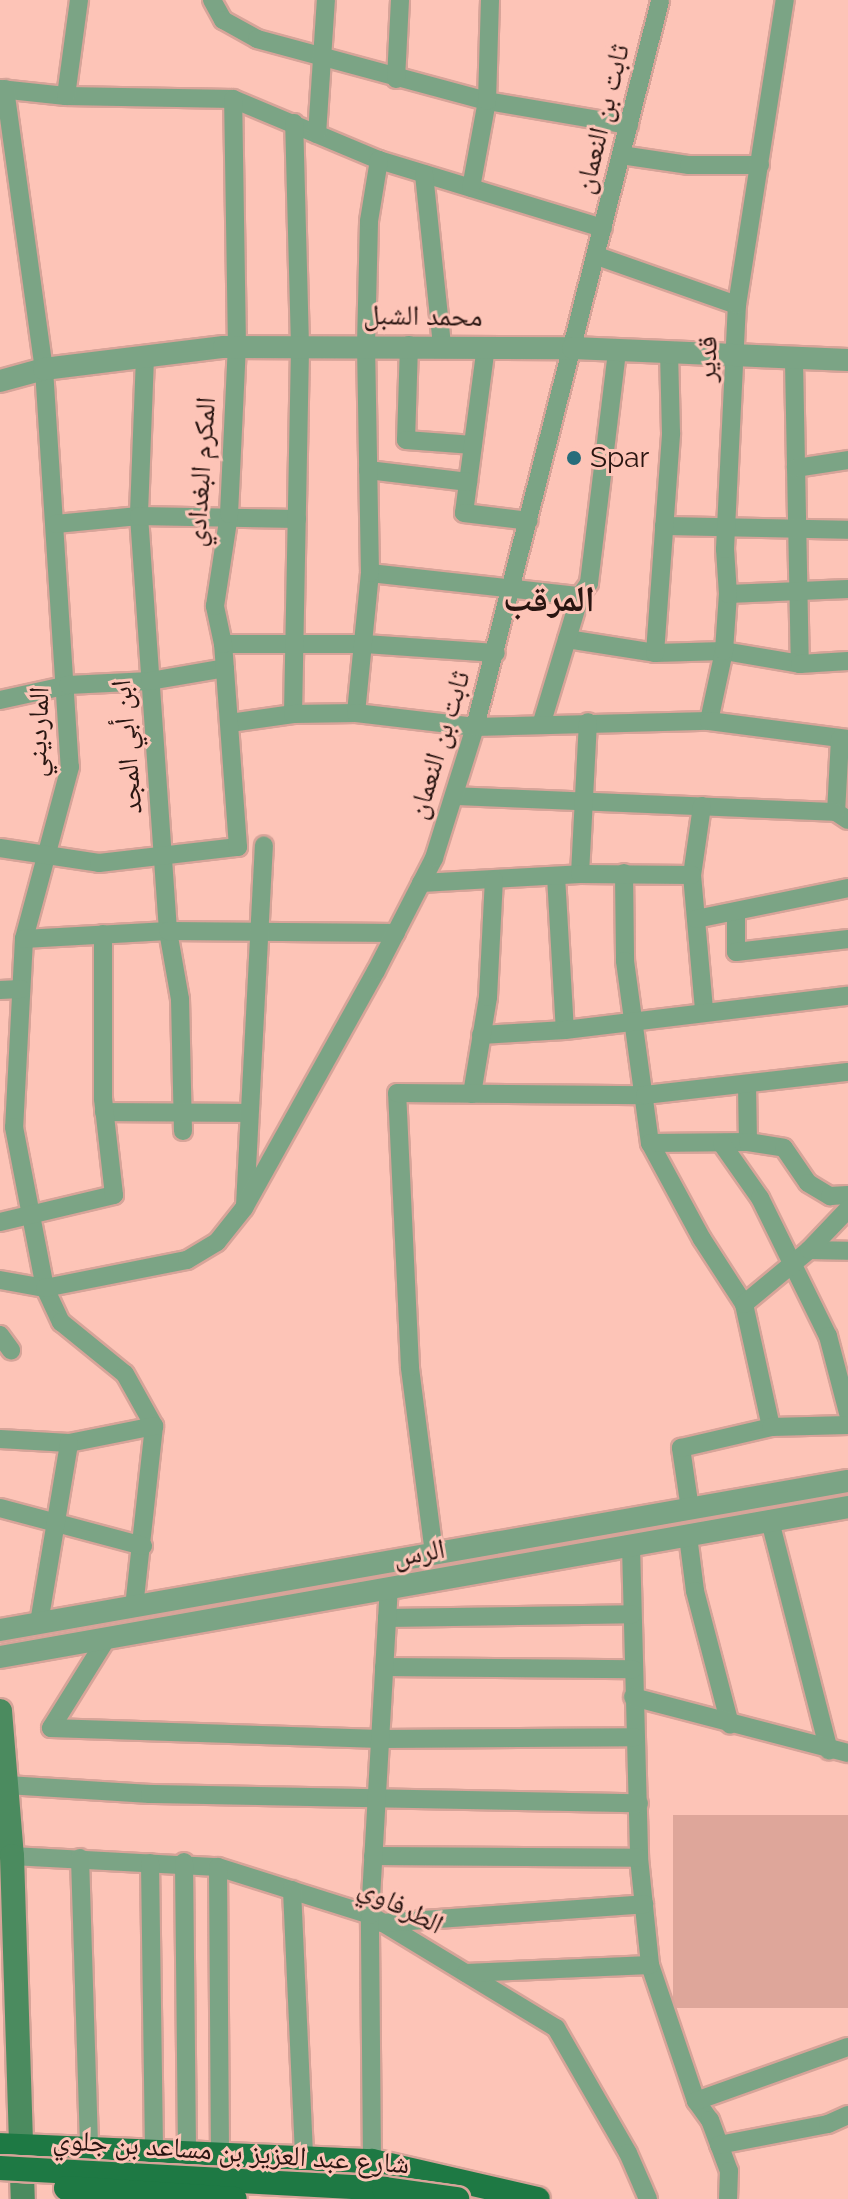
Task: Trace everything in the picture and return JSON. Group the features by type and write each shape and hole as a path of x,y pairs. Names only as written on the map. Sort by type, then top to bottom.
{"main road":[{"path":"0,1711 12,1856 11,2144 23,2199"},
{"path":"11,2144 372,2161 538,2199"},
{"name":"شارع عبد العزيز بن مساعد بن جلوي","path":"0,2168 384,2189 457,2199"},
{"name":"شارع عبد العزيز بن مساعد بن جلوي","path":"0,2183 235,2199"}],"street":[{"path":"66,96 79,0"},
{"path":"212,0 223,20 257,39 323,54 396,79 487,101 629,125"},
{"path":"317,134 326,0"},
{"path":"396,79 400,0"},
{"path":"471,188 487,101 490,0"},
{"name":"ثابت بن النعمان","path":"0,1280 45,1288 187,1260 217,1242 244,1208 396,933 421,883 454,796 496,653 597,256 658,0"},
{"name":"قدير","path":"709,721 724,651 728,594 726,531 737,305 785,0"},
{"path":"2,89 66,96 233,99 379,160 603,228"},
{"name":"المارديني","path":"2,89 7,153 44,369 68,685 70,767 24,939 14,1127 45,1288 61,1322 125,1374 154,1426"},
{"name":"المكرم البغدادي","path":"163,856 238,847 223,644 215,606 229,514 237,347 233,99"},
{"path":"293,714 300,346 294,123"},
{"path":"621,155 689,165 760,165"},
{"path":"356,713 370,573 366,345 369,221 379,160"},
{"path":"424,174 442,345"},
{"path":"597,256 737,305"},
{"path":"409,345 406,440 473,445"},
{"name":"محمد الشبل","path":"0,381 44,369 237,347 442,345 736,355 794,361 848,360"},
{"path":"486,346 464,513 529,521"},
{"path":"542,722 580,596 589,583 599,536 617,350"},
{"path":"655,653 671,433 669,352"},
{"name":"ابن أبي المجد","path":"145,357 139,516 168,931 180,999 183,1131"},
{"path":"794,361 800,664"},
{"path":"796,468 848,460"},
{"path":"368,470 468,482"},
{"path":"56,524 139,516 229,514 297,519"},
{"path":"664,526 726,531 797,527 848,530"},
{"path":"370,573 513,585 580,596"},
{"path":"728,594 848,589"},
{"path":"567,639 655,653 724,651 800,664 848,661"},
{"path":"223,644 365,644 496,653"},
{"path":"0,700 68,685 150,681 225,668"},
{"path":"230,723 293,714 356,713 475,727 542,722 709,721 844,739 842,816 702,806 454,796"},
{"path":"580,874 581,802 588,722"},
{"path":"702,806 692,875 704,1010"},
{"path":"244,1208 264,845"},
{"path":"0,848 47,858 99,863 163,856"},
{"path":"624,873 625,961 637,1020 650,1143 702,1239 744,1304 771,1427"},
{"path":"421,883 580,874 692,875"},
{"path":"556,876 565,1030"},
{"path":"472,1094 481,1035 494,880"},
{"path":"696,919 736,914 848,888"},
{"path":"736,914 736,952 848,939"},
{"path":"24,939 168,931 396,933"},
{"path":"0,1222 114,1195 104,1112 103,934"},
{"path":"0,990 21,989"},
{"path":"481,1035 565,1030 704,1010 848,996"},
{"path":"434,1553 410,1367 397,1093 645,1095 848,1072"},
{"path":"747,1085 748,1142"},
{"path":"104,1112 249,1113"},
{"path":"650,1143 748,1142 784,1148 808,1183 830,1196 848,1195"},
{"path":"722,1144 760,1198 828,1336 848,1413"},
{"path":"744,1304 809,1250 848,1209"},
{"path":"809,1250 848,1251"},
{"path":"690,1509 681,1448 771,1427 848,1425"},
{"path":"0,1439 69,1443 154,1426 134,1606"},
{"path":"39,1623 59,1523 69,1443"},
{"name":"الرس","path":"0,1630 848,1481"},
{"name":"الرس","path":"0,1657 848,1507"},
{"path":"0,1508 143,1546"},
{"path":"770,1521 829,1751"},
{"path":"688,1536 695,1591 730,1724"},
{"path":"631,1546 639,1858 650,1965 696,2101 729,2171 728,2199"},
{"path":"372,2161 376,1919 373,1856 389,1588"},
{"path":"387,1618 632,1614"},
{"path":"107,1638 51,1728 380,1739 635,1737"},
{"path":"384,1667 633,1669"},
{"path":"633,1697 829,1751 848,1753"},
{"path":"7,1785 150,1794 377,1795 639,1803"},
{"name":"الطرفاوي","path":"12,1856 184,1862 218,1867 376,1919 556,2028 628,2153 648,2199"},
{"path":"373,1856 639,1858"},
{"path":"80,1858 89,2148"},
{"path":"184,1862 187,2154"},
{"path":"150,1863 154,2152"},
{"path":"218,1867 220,2155"},
{"path":"292,1890 304,2158"},
{"path":"376,1919 644,1904"},
{"path":"466,1973 650,1965"},
{"path":"696,2101 848,2047"},
{"path":"719,2145 828,2124 848,2115"}],"building":[{"path":"673,1815 848,1815 848,2008 673,2008"}],"place":[{"name":"Spar","path":"574,458"}],"district":[{"name":"المرقب","path":"549,599"}]}
